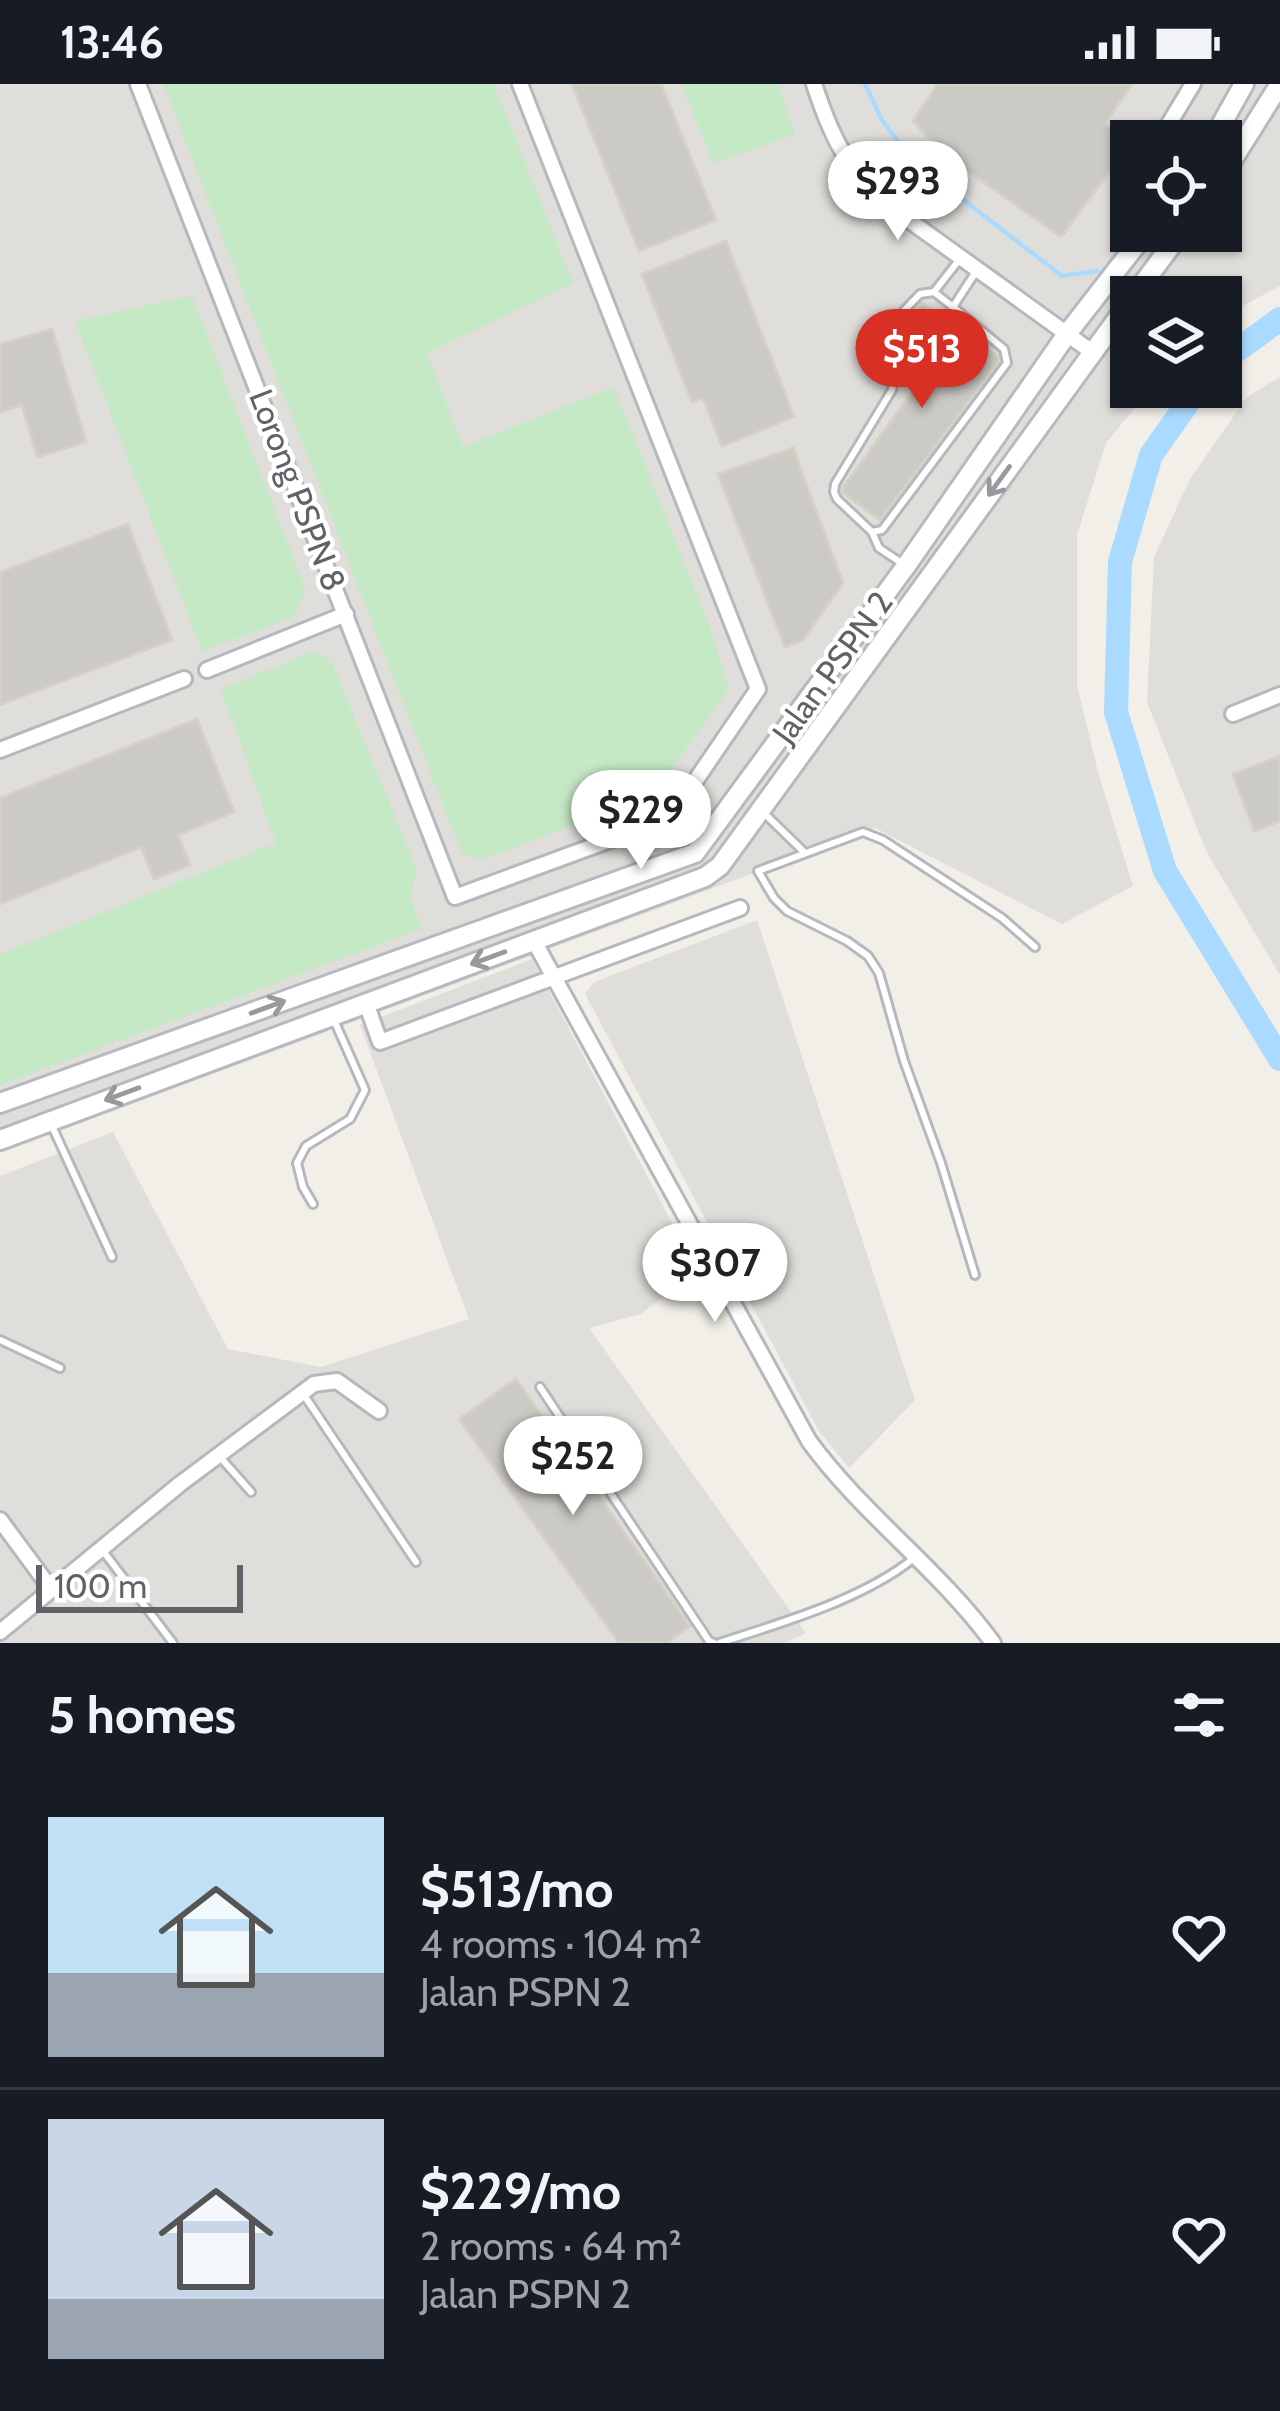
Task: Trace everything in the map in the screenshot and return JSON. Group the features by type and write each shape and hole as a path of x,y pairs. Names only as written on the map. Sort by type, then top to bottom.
{"street":[{"name":"Lorong PSPN 8","path":"139,84 455,897 670,818 758,688 520,84"},
{"path":"814,84 840,152 856,176 881,200 1092,352"},
{"path":"1171,120 1193,84"},
{"path":"1224,120 1244,84"},
{"path":"1242,145 1280,84"},
{"name":"Jalan PSPN 2","path":"0,1103 695,853 906,566 1067,334 1131,252"},
{"name":"Jalan PSPN 2","path":"0,1140 705,877 720,866 1110,328"},
{"path":"207,670 346,614"},
{"path":"0,750 184,679"},
{"path":"1233,714 1280,695"},
{"path":"366,1004 380,1042 740,908"},
{"path":"534,941 809,1441 836,1478 917,1556 993,1643"},
{"path":"0,1632 218,1455 314,1384 337,1381 379,1411"},
{"path":"0,1520 51,1589"}],"lane":[{"path":"934,292 961,257"},
{"path":"953,307 978,270"},
{"path":"872,532 882,530 1007,363 1004,349 934,292 920,293 895,320 898,356 892,390 834,492 872,532 880,548 906,566"},
{"path":"760,810 806,854"},
{"path":"975,1275 878,973 868,956 847,941 787,911 758,871 863,832 884,840 1002,918 1035,947"},
{"path":"313,1204 297,1163 306,1146 350,1119 365,1090 332,1016"},
{"path":"50,1121 112,1257"},
{"path":"0,1340 60,1368"},
{"path":"540,1387 709,1640 717,1643 816,1610 895,1574 917,1556"},
{"path":"302,1392 416,1562"},
{"path":"218,1455 251,1492"},
{"path":"101,1549 173,1643"}],"shaded area":[{"path":"0,84 1280,84 1280,286 1242,306 1242,276 1110,276 1110,408 1135,408 1106,443 1077,535 1077,685 1133,886 1062,924 875,828 0,1153"},
{"path":"1280,377 1280,975 1206,851 1147,702 1154,557 1190,479 1247,397"},
{"path":"757,920 915,1400 849,1468 819,1431 585,994 594,982"},
{"path":"532,959 697,1270 641,1314 589,1328 806,1633 785,1643 0,1643 0,1176 113,1132 228,1349 321,1367 469,1319 360,1025"}],"green space":[{"path":"163,84 494,84 573,283 427,353 463,447 614,387 710,628 729,689 653,795 481,860 462,854"},
{"path":"681,84 778,84 795,134 714,164"},
{"path":"192,296 306,591 294,617 202,651 75,321"},
{"path":"315,651 332,663 417,870 410,897 422,929 0,1085 0,954 276,843 221,689"}],"building":[{"path":"572,84 661,84 716,220 639,251"},
{"path":"938,84 1132,84 1105,124 1110,128 1110,171 1061,237 944,154 913,121"},
{"path":"726,241 794,417 722,446 703,398 692,402 642,274"},
{"path":"922,303 999,361 880,520 842,489 937,358 901,332"},
{"path":"52,329 86,442 37,457 22,405 0,412 0,344"},
{"path":"793,448 843,583 803,640 785,647 718,474"},
{"path":"128,524 172,640 0,705 0,572"},
{"path":"197,719 234,812 178,835 190,865 154,879 141,847 0,904 0,798"},
{"path":"1280,756 1280,821 1254,831 1233,774"},
{"path":"516,1379 690,1626 667,1643 619,1643 459,1419"}],"waterway":[{"path":"865,84 882,120 912,160 1062,276 1097,271"},
{"path":"1242,347 1280,319"},
{"path":"1184,408 1151,455 1120,562 1116,712 1165,871 1280,1059"}]}
